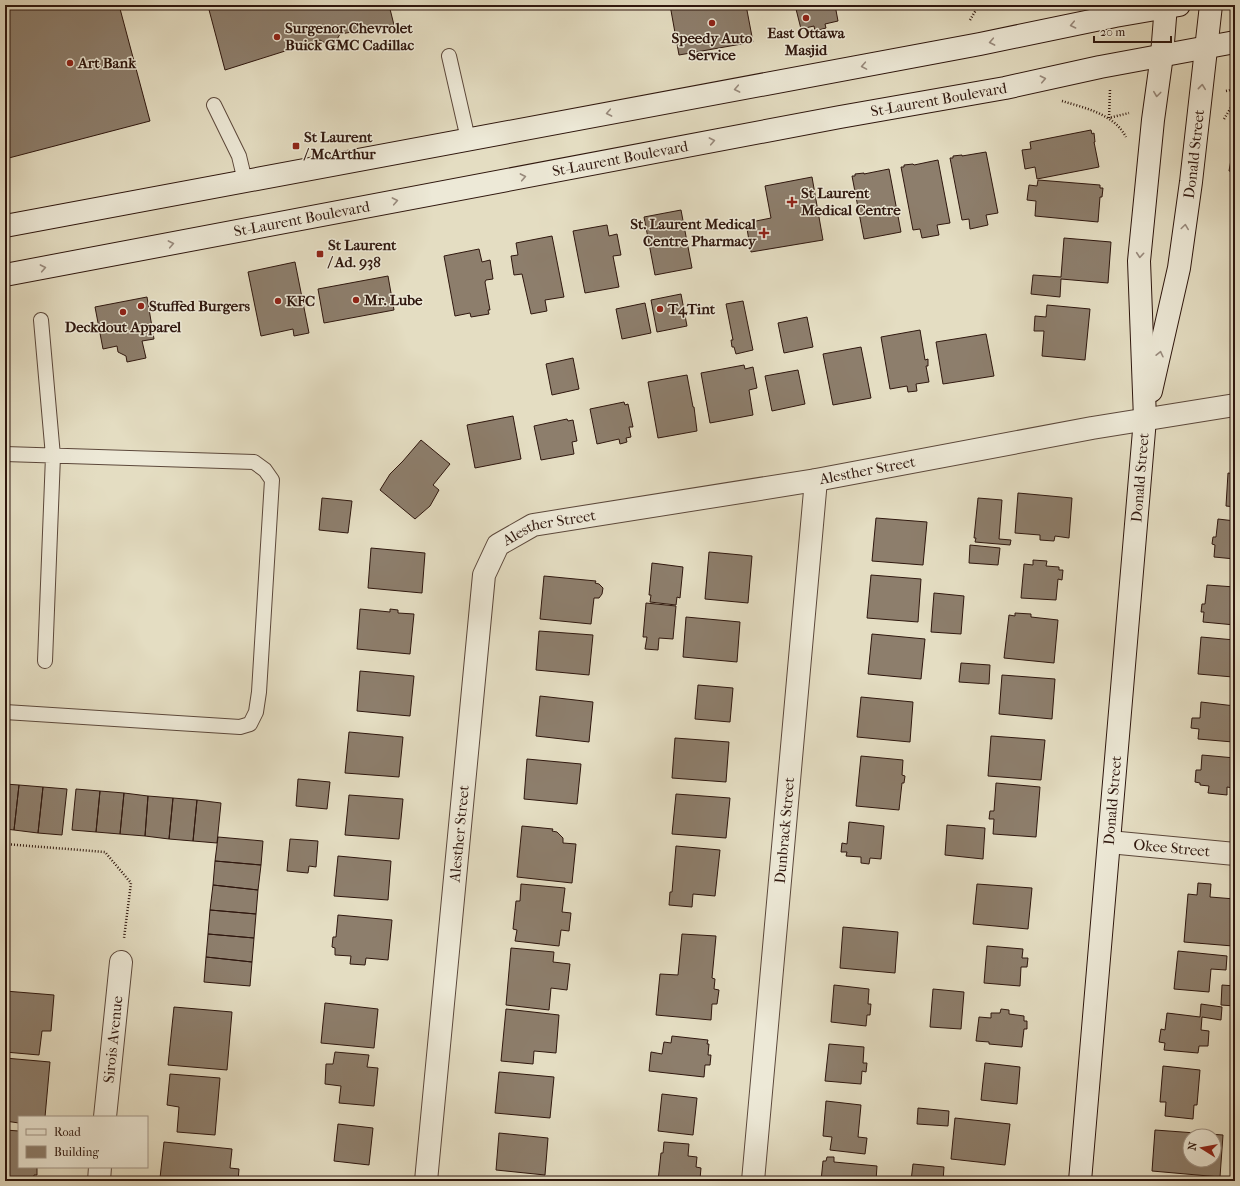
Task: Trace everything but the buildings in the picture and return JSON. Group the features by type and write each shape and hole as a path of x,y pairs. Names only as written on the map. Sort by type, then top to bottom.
{"street":[{"name":"Donald Street","path":"1145,419 1179,268 1191,182 1211,5"},
{"name":"Donald Street","path":"1080,1181 1145,419 1139,261 1153,120 1170,6"},
{"path":"5,226 980,44 1170,6"},
{"name":"St-Laurent Boulevard","path":"5,275 832,119 1005,88 1206,46 1235,42"},
{"name":"Alesther Street","path":"426,1181 484,575 498,545 533,525 816,480 1145,419 1235,405"},
{"name":"Dunbrack Street","path":"753,1181 816,480"},
{"name":"Okee Street","path":"1109,842 1235,854"},
{"name":"Sirois Avenue","path":"105,1116 121,962"},
{"path":"99,1181 100,1168"}],"lane":[{"path":"450,56 468,140"},
{"path":"214,105 239,156 245,181"},
{"path":"41,320 53,456 44,661"},
{"path":"5,454 254,462 265,470 272,480 259,692 256,712 250,724 240,727 5,712"}],"path":[{"path":"970,20 979,5"},
{"path":"1057,99 1108,118 1123,132 1126,138"},
{"path":"5,844 105,852 131,883 121,962"}],"place":[{"name":"East Ottawa Masjid","path":"806,18"},
{"name":"Speedy Auto Service","path":"712,23"},
{"name":"Surgenor Chevrolet Buick GMC Cadillac","path":"277,37"},
{"name":"Art Bank","path":"70,63"},
{"name":"St Laurent / McArthur","path":"296,146"},
{"name":"St Laurent Medical Centre","path":"792,202"},
{"name":"St. Laurent Medical Centre Pharmacy","path":"764,233"},
{"name":"St Laurent / Ad. 938","path":"320,254"},
{"name":"Mr. Lube","path":"356,300"},
{"name":"KFC","path":"278,301"},
{"name":"Stuffed Burgers","path":"141,306"},
{"name":"T4Tint","path":"660,309"},
{"name":"Deckdout Apparel","path":"123,312"}]}
